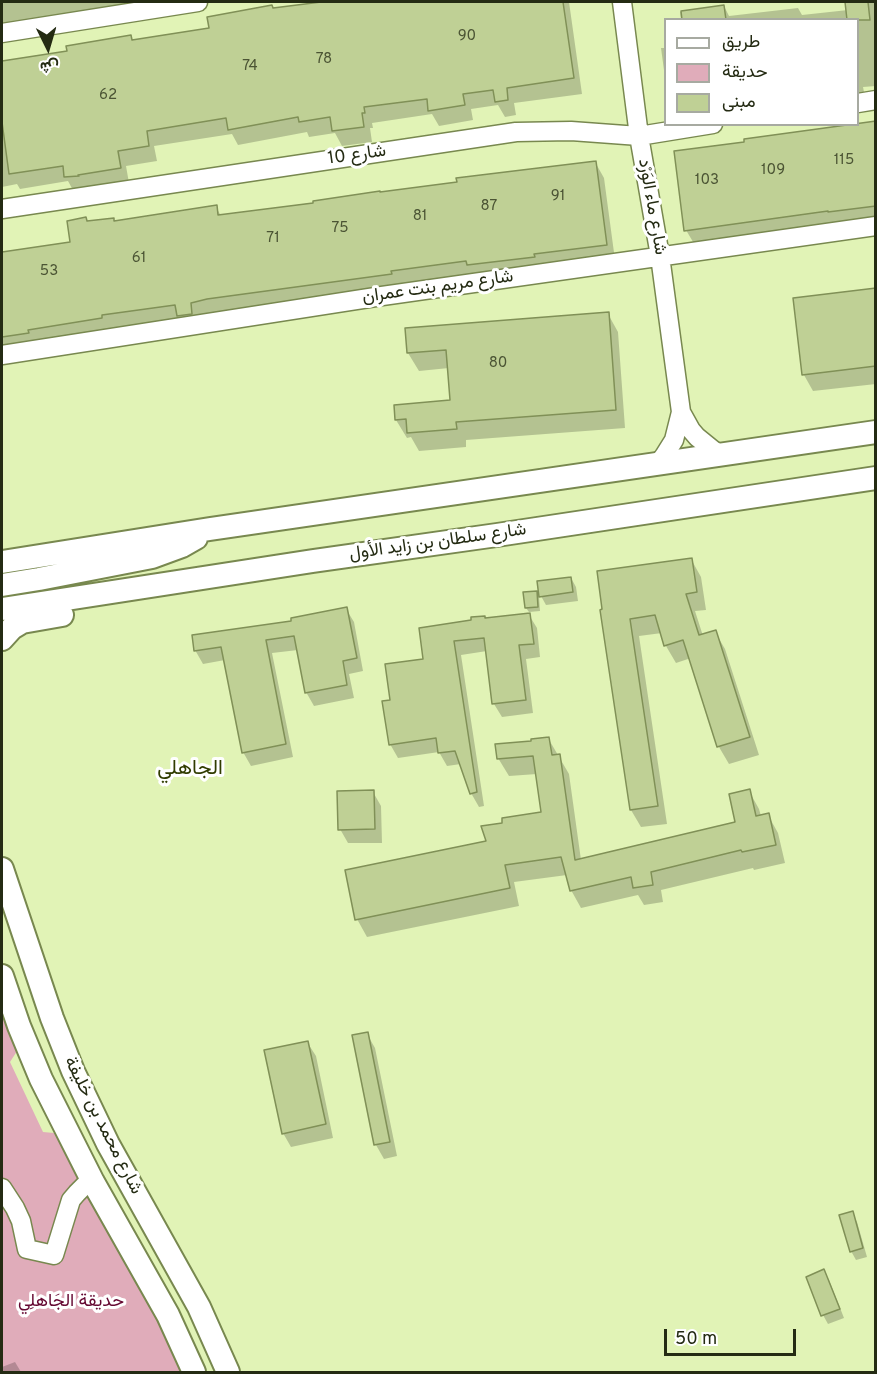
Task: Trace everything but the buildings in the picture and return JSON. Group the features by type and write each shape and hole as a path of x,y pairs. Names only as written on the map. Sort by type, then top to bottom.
{"main road":[{"path":"2,562 210,529 876,432"},
{"name":"شارع سلطان بن زايد الأول","path":"2,609 876,477"},
{"path":"2,585 152,557 182,546 210,529"},
{"path":"2,639 12,628 22,622 83,609 130,589"},
{"name":"شارع محمد بن خليفة","path":"2,867 52,1018 73,1071 108,1144 199,1307 228,1372"},
{"name":"شارع محمد بن خليفة","path":"2,976 19,1026 37,1068 93,1182 168,1315 194,1372"}],"street":[{"path":"2,33 198,2"},
{"name":"شارع ماء الوَرْد","path":"622,2 639,136 660,256 681,412 697,437 722,455"},
{"path":"859,103 876,100"},
{"name":"شارع 10","path":"2,209 516,132 571,131 639,136 701,126"},
{"name":"شارع مريم بنت عمران","path":"2,355 371,297 876,226"},
{"name":"شارع ماء الوَرْد","path":"658,464 674,440 681,412"},
{"path":"2,1188 21,1221 27,1249 54,1255 71,1200 76,1193 93,1182"}],"green space":[{"name":"حديقة الجَاهلِي","path":"5,1017 19,1048 10,1062 43,1132 54,1133 145,1295 183,1372 2,1372 2,1019"}],"district":[{"name":"الجاهلي","path":"190,770"}]}
